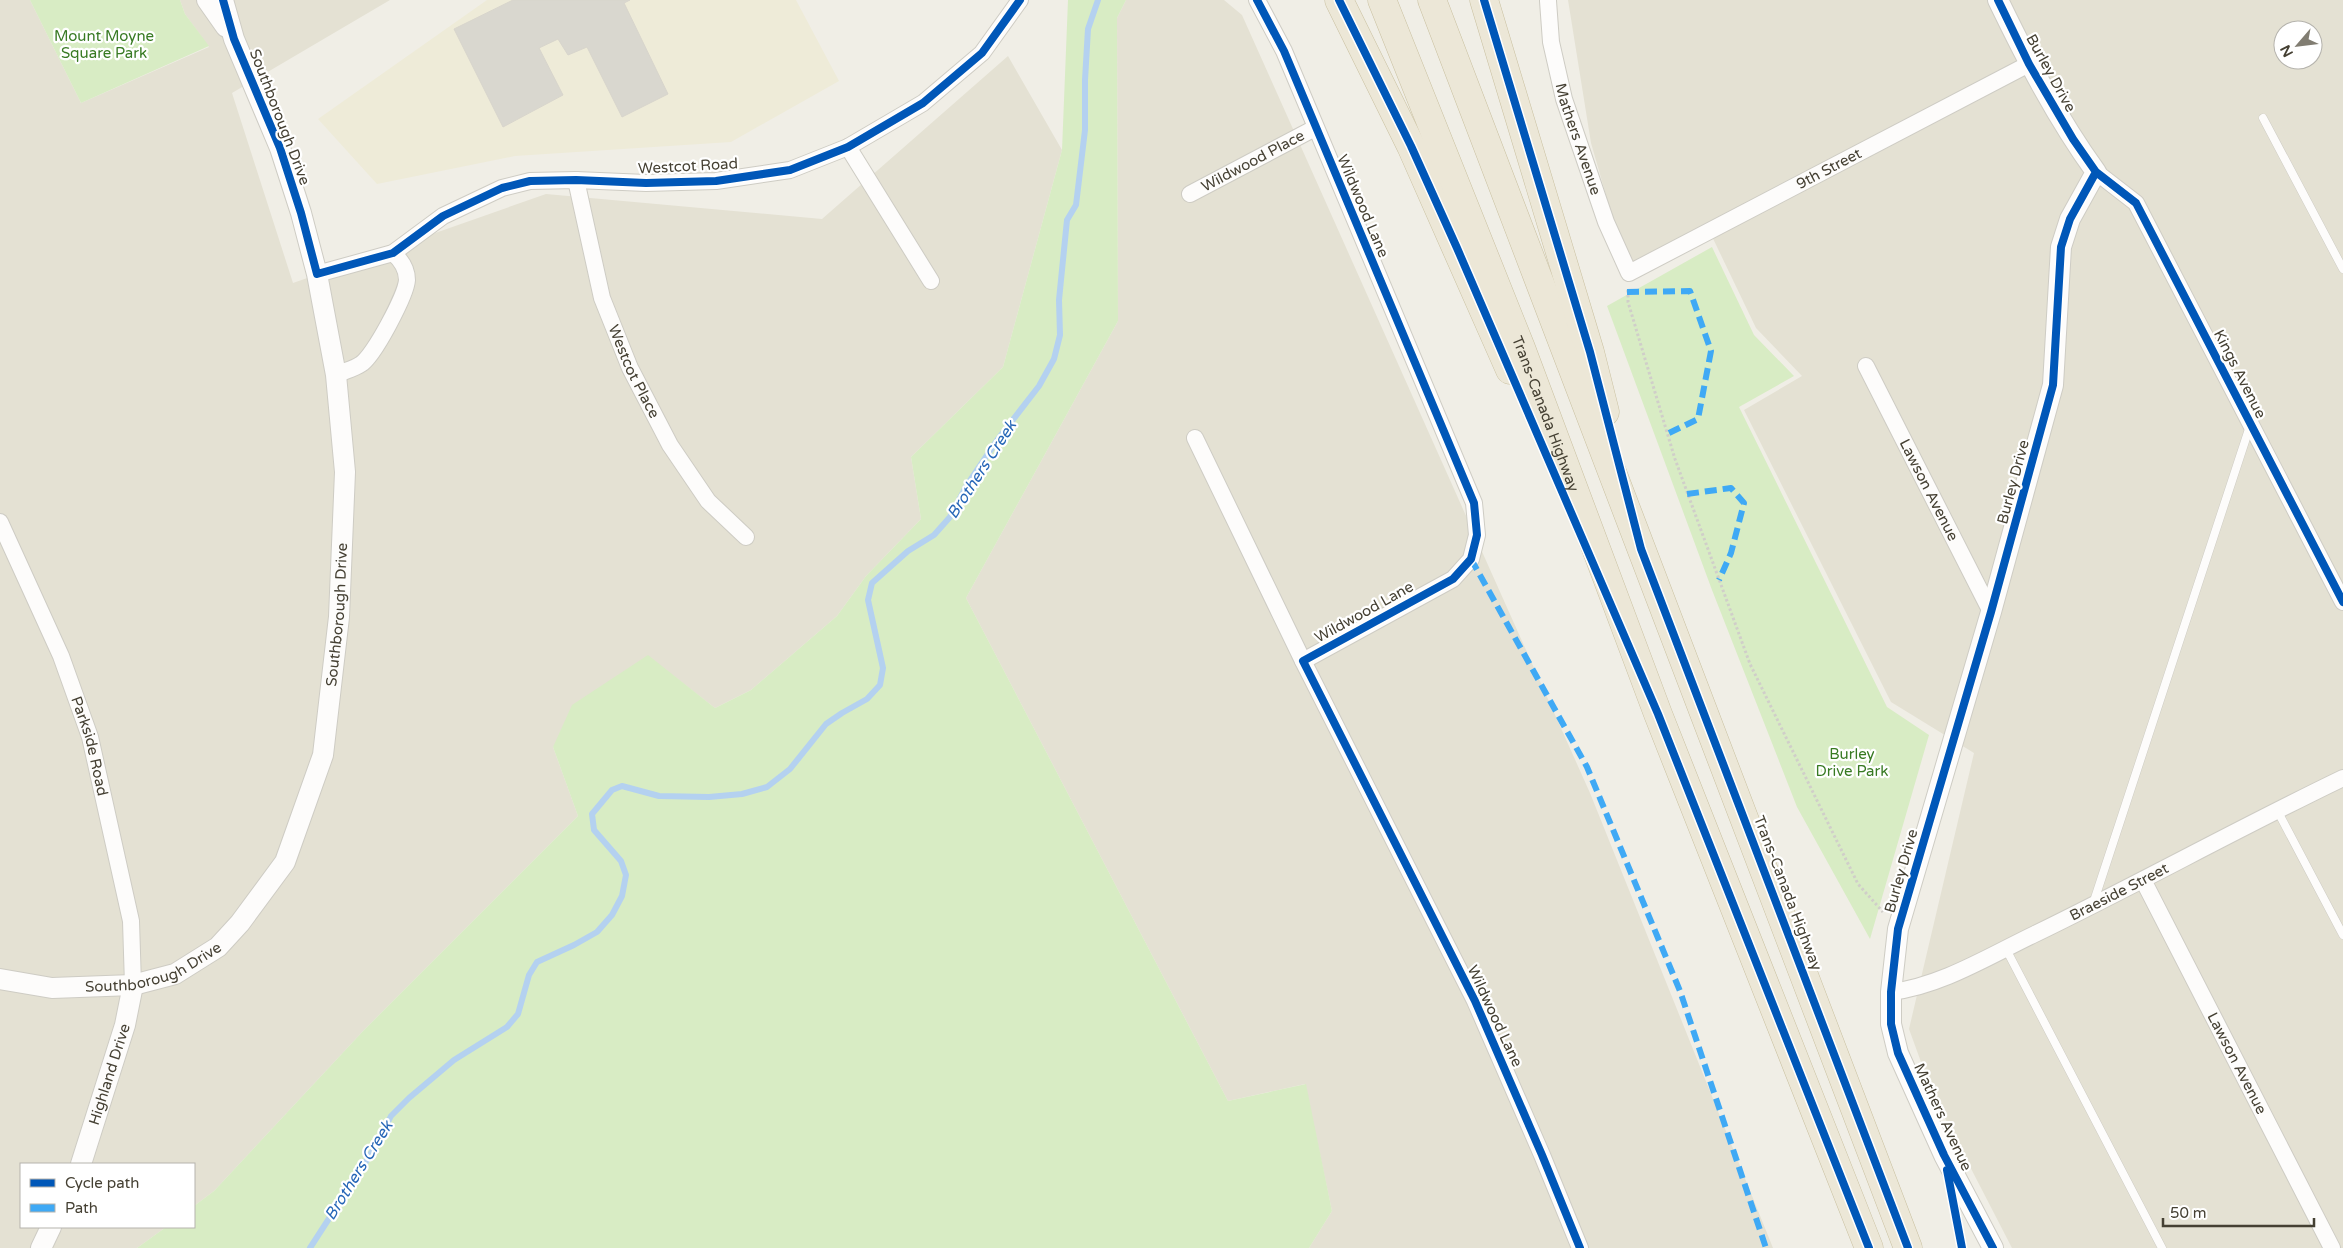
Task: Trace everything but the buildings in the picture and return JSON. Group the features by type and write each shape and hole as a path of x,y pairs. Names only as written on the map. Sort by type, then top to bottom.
{"highway":[{"path":"1339,0 1411,146 1457,248 1658,714"},
{"name":"Trans-Canada Highway","path":"1382,0 1521,348 1658,714 1869,1248"},
{"name":"Trans-Canada Highway","path":"1432,0 1908,1248"},
{"path":"1484,0 1590,352 1641,549"}],"street":[{"name":"Southborough Drive","path":"207,0 234,39"},
{"name":"Southborough Drive","path":"0,979 52,988 134,985 174,974 218,947 240,923 285,862 324,755 339,617 345,472 336,375 317,274 301,213 280,148 234,39 223,0"},
{"name":"Westcot Road","path":"317,274 393,253 443,216 502,188 530,181 576,180 646,183 716,181 790,170 848,146 931,97 982,53 1020,0"},
{"name":"Wildwood Lane","path":"1257,0 1284,51 1474,503 1477,535 1471,559 1453,579 1303,661"},
{"name":"Burley Drive","path":"1891,992 1898,929 1992,612 2053,385 2061,247 2070,219 2096,172 2073,139 2029,64 1998,0"},
{"name":"Mathers Avenue","path":"1548,1 1551,42 1564,99 1606,222 1629,273"},
{"name":"9th Street","path":"1629,273 2029,64"},
{"name":"Wildwood Place","path":"1190,194 1315,128"},
{"path":"848,146 931,281"},
{"name":"Kings Avenue","path":"2096,172 2136,203 2343,602"},
{"name":"Westcot Place","path":"576,180 602,298 630,368 670,445 686,469 708,501 746,537"},
{"path":"336,375 363,364 393,318 407,280 405,268 393,253"},
{"name":"Lawson Avenue","path":"1866,366 1992,612"},
{"name":"Wildwood Lane","path":"1195,438 1303,661 1475,1001 1542,1154 1580,1248"},
{"name":"Parkside Road","path":"0,522 61,656 90,737 131,921 134,985"},
{"name":"Braeside Street","path":"1891,992 1912,989 1942,978 2006,948 2343,778"},
{"name":"Lawson Avenue","path":"2143,880 2332,1248"},
{"name":"Highland Drive","path":"81,1163 125,1025 134,985"},
{"name":"Mathers Avenue","path":"1891,992 1891,1024 1898,1053 1944,1155 1993,1248"},
{"path":"41,1248 51,1228"}],"lane":[{"path":"2263,118 2343,269"},
{"path":"2092,906 2251,424"},
{"path":"2277,810 2343,935"},
{"path":"2006,948 2162,1248"}],"path":[{"path":"1629,273 1628,302 1675,459 1750,664 1858,884 1898,929"}],"shaded area":[{"path":"0,0 30,0 81,103 209,47 185,14 180,0 390,0 232,93 293,283 546,194 822,219 1008,56 1062,150 1003,367 911,457 921,519 866,576 837,616 751,690 715,708 648,656 553,747 578,816 364,1030 214,1191 195,1205 195,1163 20,1163 20,1228 165,1228 137,1248 0,1248"},
{"path":"487,0 796,0 839,81 731,142 515,156 377,184 318,119"},
{"path":"1126,0 1224,0 1242,15 1590,793 1773,1248 1309,1248 1332,1211 1305,1084 1228,1101 966,598 1118,321 1117,18"},
{"path":"1568,0 2343,0 2343,1248 2012,1248 1933,1095 1909,1029 1974,753 1891,702 1744,410 1802,376 1756,328 1706,224 1627,268 1591,143"}],"green space":[{"name":"Mount Moyne Square Park","path":"30,0 180,0 185,14 209,46 81,103"},
{"path":"1068,0 1126,0 1117,18 1118,321 966,598 1228,1101 1306,1084 1332,1211 1309,1248 137,1248 165,1228 195,1228 195,1205 214,1191 364,1030 578,816 553,747 572,705 648,655 715,708 751,690 837,616 866,576 921,519 911,457 1003,367 1062,150"},
{"name":"Burley Drive Park","path":"1712,247 1754,335 1794,376 1739,407 1887,707 1929,735 1870,939 1797,807 1712,590 1607,306"}],"waterway":[{"name":"Brothers Creek","path":"310,1248 374,1149 391,1116 454,1060 507,1027 518,1014 529,975 537,962 597,932 612,915 622,896 626,875 621,861 594,830 592,814 612,790 622,786 659,796 709,797 742,794 767,787 790,769 826,724 867,699 880,685 883,668 868,600 872,583 908,551 934,535 950,517 967,485 998,439 1039,386 1054,359 1060,335 1059,300 1067,220 1076,205 1085,130 1088,29 1098,0"}],"marked path":[{"path":"1627,292 1690,291 1711,351 1698,419 1667,434"},
{"path":"1687,494 1731,488 1744,503 1731,553 1719,580"},
{"path":"1471,559 1587,767 1680,991 1766,1248"}],"cycle path":[{"path":"223,0 234,39 280,148 301,213 317,274 393,253 443,216 502,188 530,181 576,180 646,183 716,181 790,170 848,147 923,103 982,53 1020,0"},
{"path":"1257,0 1284,51 1474,503 1477,535 1471,559 1453,579 1303,661 1475,1001 1580,1248"},
{"path":"1339,0 1411,146 1457,248 1658,714 1869,1248"},
{"path":"1484,0 1590,352 1641,549 1908,1248"},
{"path":"1998,0 2029,64 2073,139 2096,172 2136,203 2343,602"},
{"path":"1993,1248 1944,1155 1898,1053 1891,1024 1891,992 1898,929 1991,612 2053,385 2061,247 2070,219 2096,172"},
{"path":"1947,1170 1962,1248"}]}
